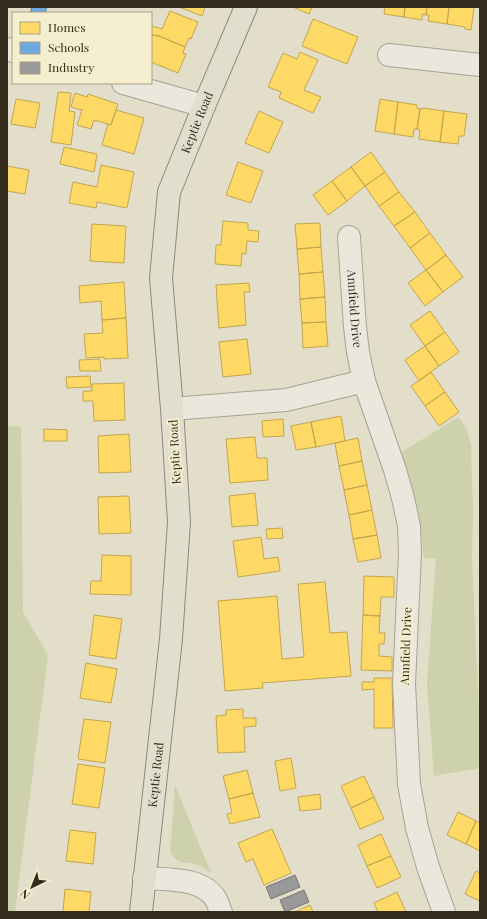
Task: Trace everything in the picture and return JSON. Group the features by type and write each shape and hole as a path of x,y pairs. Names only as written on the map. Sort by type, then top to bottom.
{"main road":[{"name":"Keptie Road","path":"140,912 171,639 179,522 172,409 161,278 169,192 246,7"}],"street":[{"path":"389,55 480,65"},
{"path":"127,84 204,106"},
{"name":"Annfield Drive","path":"349,237 355,327 364,381 395,470 409,526 410,553 404,684 409,784 428,867 444,912"},
{"path":"172,409 286,400 364,381"},
{"path":"144,878 183,881 202,886 215,897 221,912"}],"green space":[{"path":"459,417 467,430 471,445 473,510 472,559 480,735 480,768 434,776 427,684 436,559 424,558 420,527 411,486 400,453"},
{"path":"7,426 21,427 23,612 48,655 15,912 7,912"},
{"path":"175,785 211,873 197,865 179,861 170,852"}],"building: Homes":[{"path":"179,7 205,7 202,16"},
{"path":"293,7 312,7 309,14"},
{"path":"385,7 405,7 404,17 384,14"},
{"path":"405,7 427,7 426,15 422,14 422,20 404,17"},
{"path":"427,7 449,7 447,24 428,21 429,15 426,15"},
{"path":"449,7 474,7 471,30 465,29 465,27 447,24"},
{"path":"170,11 198,22 191,39 189,38 185,47 159,36 152,35 152,26 162,29"},
{"path":"313,19 358,37 347,64 302,46"},
{"path":"152,35 159,36 185,47 183,53 186,54 178,73 152,62"},
{"path":"300,52 318,60 304,90 321,97 313,113 279,98 281,92 268,87 283,53 297,59"},
{"path":"58,92 71,93 69,111 75,112 71,145 51,142"},
{"path":"75,93 87,97 88,94 118,104 111,125 94,120 91,129 77,125 82,110 71,107"},
{"path":"16,99 40,103 35,128 11,124"},
{"path":"380,99 398,102 394,134 375,131"},
{"path":"398,102 417,105 417,108 420,109 417,129 414,129 413,137 394,134"},
{"path":"423,108 444,111 440,142 419,139 420,130 417,129 420,109"},
{"path":"116,110 144,118 134,154 102,145 108,124 111,125"},
{"path":"259,111 283,122 269,153 245,143"},
{"path":"444,111 467,114 464,136 459,136 458,144 440,142"},
{"path":"64,147 97,154 94,172 60,164"},
{"path":"371,152 385,172 365,186 351,167"},
{"path":"238,162 263,171 251,203 226,195"},
{"path":"101,165 134,172 127,208 97,202 96,208 69,203 73,182 97,187"},
{"path":"7,166 29,170 25,194 7,191"},
{"path":"351,167 365,186 347,201 332,181"},
{"path":"385,172 399,192 379,206 365,186"},
{"path":"332,181 347,201 328,215 313,195"},
{"path":"399,192 415,212 394,226 379,206"},
{"path":"415,212 430,233 410,248 394,226"},
{"path":"223,221 248,223 248,230 259,231 258,242 247,241 246,254 242,253 241,266 215,264 216,245 221,245"},
{"path":"320,223 321,247 297,249 295,224"},
{"path":"92,224 126,226 124,263 90,261"},
{"path":"430,233 446,255 426,270 410,248"},
{"path":"321,247 323,272 299,274 297,249"},
{"path":"446,255 463,277 443,292 426,270"},
{"path":"426,270 443,292 425,306 408,283"},
{"path":"323,272 325,297 300,299 299,274"},
{"path":"124,282 126,318 102,320 101,301 80,303 79,286"},
{"path":"249,283 250,292 244,292 246,325 219,328 216,285"},
{"path":"325,297 326,322 302,323 300,299"},
{"path":"430,311 445,332 425,346 410,325"},
{"path":"126,318 128,358 86,358 84,334 103,333 102,320"},
{"path":"326,322 328,346 303,348 302,323"},
{"path":"445,332 459,352 439,366 425,346"},
{"path":"247,339 251,374 223,377 219,342"},
{"path":"425,346 439,366 419,381 405,360"},
{"path":"100,359 101,371 80,371 79,360"},
{"path":"431,372 445,392 425,406 411,386"},
{"path":"90,376 91,387 67,388 66,377"},
{"path":"124,383 125,420 94,421 93,401 83,401 83,391 92,391 92,384"},
{"path":"445,392 459,412 439,426 425,406"},
{"path":"341,416 345,441 316,447 311,422"},
{"path":"283,419 284,436 263,437 262,421"},
{"path":"311,422 316,447 296,450 291,426"},
{"path":"44,429 67,430 67,441 44,441"},
{"path":"129,434 131,472 99,473 98,436"},
{"path":"255,437 257,458 267,458 268,480 230,483 226,439"},
{"path":"358,438 362,461 339,466 335,443"},
{"path":"362,461 367,485 344,490 339,466"},
{"path":"367,485 372,510 349,515 344,490"},
{"path":"255,493 258,525 232,527 229,496"},
{"path":"129,496 131,533 99,534 98,497"},
{"path":"372,510 377,535 353,539 349,515"},
{"path":"282,528 283,538 267,539 266,529"},
{"path":"377,535 381,558 358,562 353,539"},
{"path":"261,537 264,559 278,557 280,571 238,577 233,541"},
{"path":"102,555 131,556 131,595 90,594 91,581 101,581"},
{"path":"364,576 394,577 394,597 381,597 380,616 363,615"},
{"path":"325,582 330,633 347,632 351,676 262,683 263,688 225,691 218,601 277,596 282,659 304,657 298,584"},
{"path":"94,615 122,619 116,659 89,655"},
{"path":"363,615 380,616 379,633 385,633 384,644 379,644 379,656 392,657 392,671 361,670"},
{"path":"86,663 117,669 111,703 80,698"},
{"path":"374,678 392,678 393,728 374,728 374,689 362,690 362,682 374,682"},
{"path":"243,709 243,718 256,718 256,726 244,727 245,752 218,753 216,716 226,715 226,710"},
{"path":"84,719 111,722 105,763 78,759"},
{"path":"291,758 296,788 280,791 275,761"},
{"path":"78,764 105,768 99,808 72,804"},
{"path":"247,770 253,793 229,799 223,776"},
{"path":"364,776 374,797 351,808 341,786"},
{"path":"253,793 260,817 230,824 227,814 232,813 229,799"},
{"path":"320,794 321,809 300,811 298,797"},
{"path":"374,797 384,819 360,829 351,808"},
{"path":"458,812 476,821 466,844 447,835"},
{"path":"476,821 480,823 480,851 466,844"},
{"path":"272,829 291,873 264,885 253,859 246,862 238,843"},
{"path":"70,830 96,833 93,864 66,861"},
{"path":"381,834 391,856 367,866 358,845"},
{"path":"391,856 401,877 377,888 367,866"},
{"path":"476,871 480,873 480,901 465,894"},
{"path":"65,889 91,892 89,912 63,912"},
{"path":"397,892 406,912 378,912 374,903"},
{"path":"310,905 313,912 295,912"}],"building: Schools":[{"path":"32,7 47,7 45,12 30,12"}],"building: Industry":[{"path":"295,875 300,887 271,899 266,887"},
{"path":"304,890 309,902 285,912 280,900"}]}
